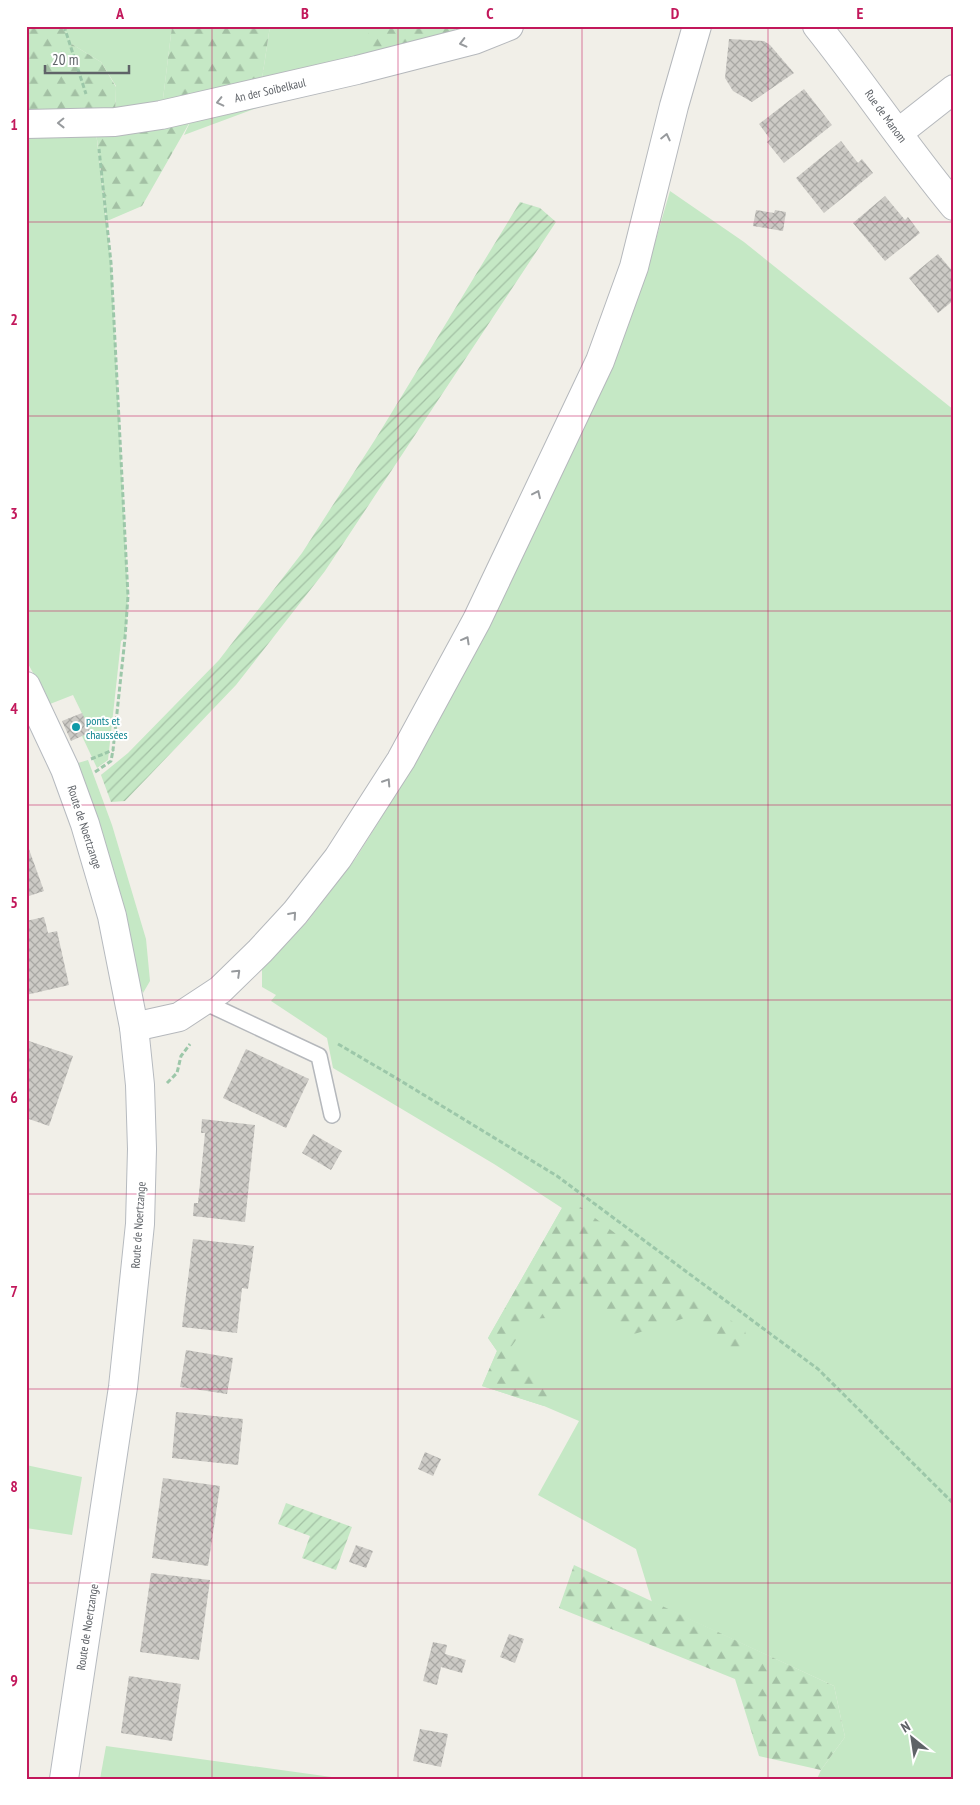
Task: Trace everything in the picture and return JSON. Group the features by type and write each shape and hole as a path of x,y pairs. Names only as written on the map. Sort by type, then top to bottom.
{"street":[{"name":"An der Soibelkaul","path":"26,124 95,123 162,115 474,40 509,26"},
{"path":"134,1027 179,1018 220,990 260,951 295,913 338,858 401,760 477,620 600,361 634,267 674,106 697,26"},
{"name":"Rue de Manom","path":"818,26 925,171 954,206"},
{"path":"898,133 954,89"},
{"name":"Route de Noertzange","path":"26,686 56,746 85,824 112,916 134,1027 140,1085 142,1149 139,1234 123,1387 64,1779"}],"lane":[{"path":"204,1002 319,1056 332,1115"}],"path":[{"path":"64,26 95,123 111,262 128,596 111,761 93,774"},
{"path":"88,760 113,750"},
{"path":"336,1043 557,1176 818,1369 954,1504"}],"green space":[{"path":"29,26 64,26 70,43 101,62 116,87 115,121 161,115 172,26 270,26 262,79 191,120 142,206 107,221 95,123 26,124"},
{"path":"64,26 172,26 161,115 115,122 116,86 101,62 70,43"},
{"path":"270,26 368,26 368,57 262,79"},
{"path":"368,26 454,26 456,32 368,57"},
{"path":"278,100 184,135 191,120"},
{"path":"95,123 111,263 128,597 125,638 121,641 108,760 97,768 82,736 91,732 73,695 50,704 26,660 26,133"},
{"path":"670,191 744,242 954,410 954,1779 817,1779 821,1770 845,1737 834,1686 652,1602 636,1549 538,1495 579,1421 544,1406 482,1386 497,1351 488,1338 562,1208 494,1164 333,1068 327,1038 271,1001 276,995 262,987 262,969 307,922 356,858 411,770 490,626 611,365 645,277"},
{"path":"520,202 540,208 556,222 325,571 236,685 125,801 111,802 101,775 128,753 219,660 302,553 378,435"},
{"path":"88,760 112,825 146,939 150,981 143,993 97,820 78,763"},
{"path":"579,1206 745,1331 749,1348 734,1354 688,1317 628,1336 581,1293 563,1317 531,1319 506,1354 555,1387 544,1406 482,1386 497,1351 488,1338 562,1208"},
{"path":"26,1465 82,1477 72,1535 26,1528"},
{"path":"286,1503 352,1527 336,1570 302,1558 310,1536 278,1524"},
{"path":"574,1565 834,1686 845,1737 821,1770 759,1756 735,1679 559,1608"},
{"path":"106,1746 346,1779 100,1779"}],"building":[{"path":"729,39 764,41 770,45 794,73 752,102 733,91 725,78"},
{"path":"804,89 832,125 784,163 767,142 770,139 759,124"},
{"path":"841,141 858,163 862,159 873,173 824,213 796,178"},
{"path":"885,196 905,220 908,217 920,233 885,261 853,223"},
{"path":"756,210 774,213 775,210 786,212 783,231 753,226"},
{"path":"938,254 954,273 954,300 938,313 909,278"},
{"name":"ponts et chaussées","path":"82,713 91,732 71,741 62,721"},
{"path":"26,841 44,891 26,897"},
{"path":"44,917 48,933 57,931 69,985 26,995 26,921"},
{"path":"26,1040 73,1056 49,1126 26,1118"},
{"path":"246,1049 309,1079 286,1128 223,1098"},
{"path":"202,1119 255,1125 245,1222 193,1216 194,1203 198,1203 205,1133 201,1133"},
{"path":"313,1134 342,1151 331,1170 302,1153"},
{"path":"193,1239 254,1246 248,1289 242,1288 237,1333 182,1327"},
{"path":"186,1350 233,1358 227,1394 180,1387"},
{"path":"176,1412 243,1419 238,1465 172,1458"},
{"path":"425,1452 441,1459 433,1476 418,1469"},
{"path":"163,1478 220,1486 208,1566 152,1558"},
{"path":"356,1545 373,1551 366,1568 349,1562"},
{"path":"151,1573 210,1580 199,1660 140,1652"},
{"path":"509,1634 524,1639 515,1663 500,1657"},
{"path":"433,1642 447,1645 445,1654 466,1660 462,1673 441,1667 437,1685 423,1681"},
{"path":"129,1676 181,1684 172,1741 121,1733"},
{"path":"420,1729 448,1734 441,1767 413,1761"}],"place":[{"name":"ponts et chaussées","path":"76,727"}]}
